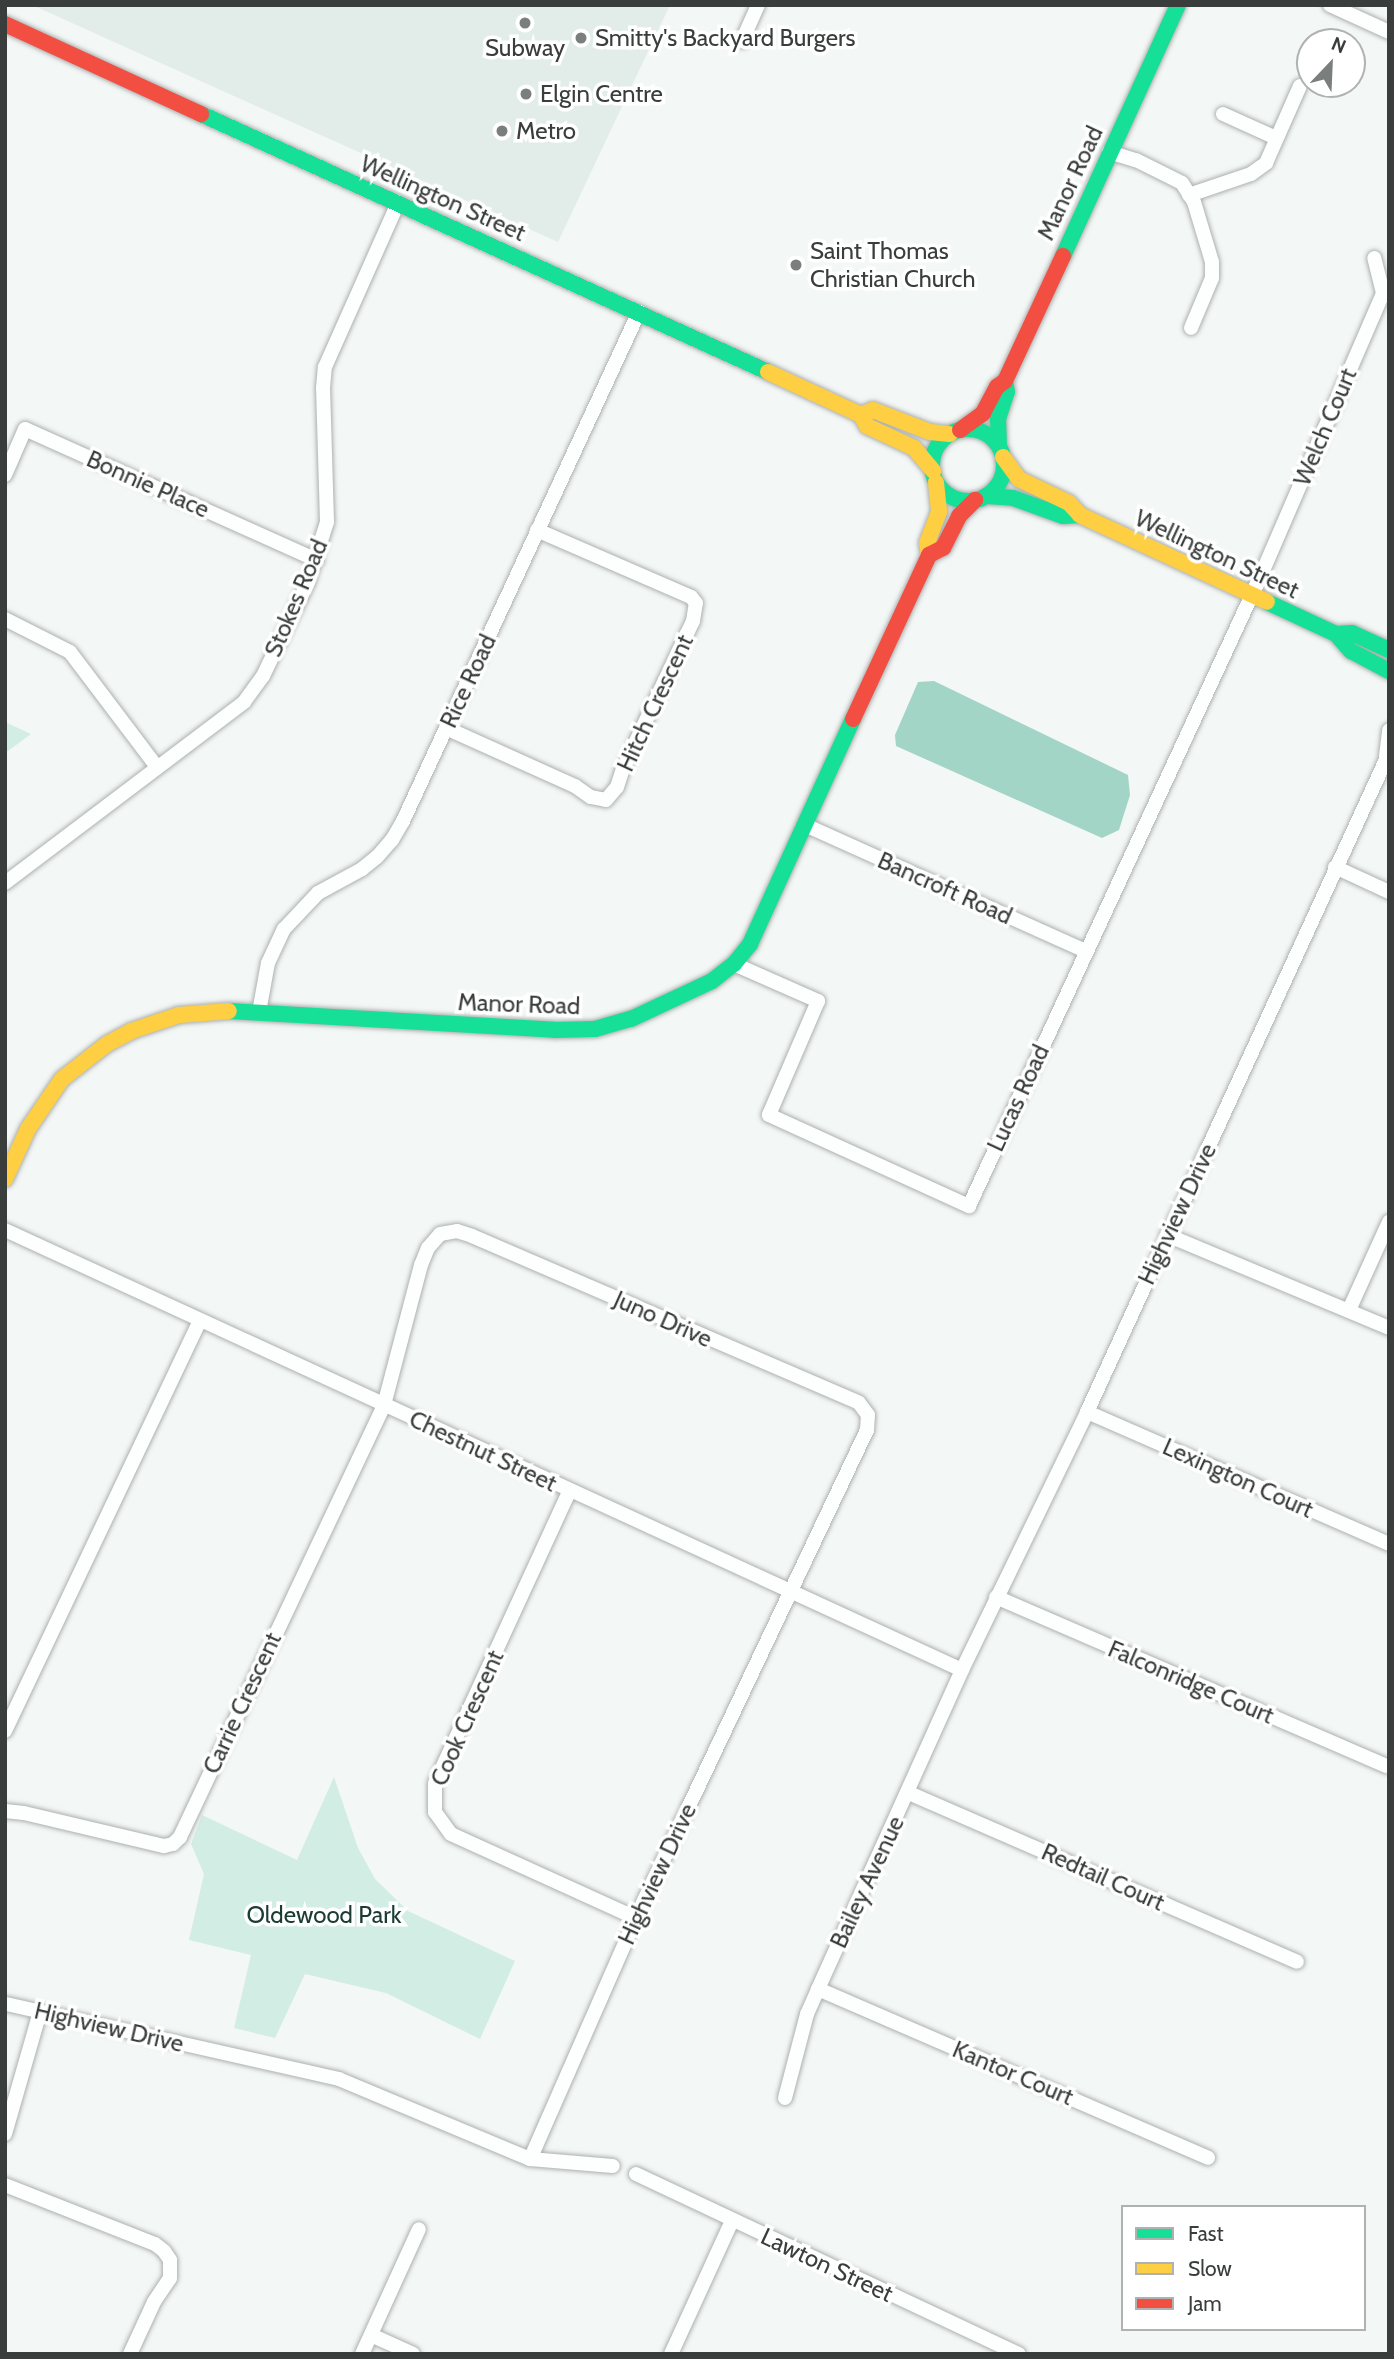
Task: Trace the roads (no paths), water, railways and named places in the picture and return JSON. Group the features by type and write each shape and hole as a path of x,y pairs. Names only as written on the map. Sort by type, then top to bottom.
{"street":[{"path":"742,41 758,5"},
{"name":"Manor Road","path":"955,432 983,413 997,387 1005,381 1178,5"},
{"path":"1330,5 1389,32"},
{"name":"Wellington Street","path":"5,24 861,415 867,426 921,453 934,476"},
{"path":"1189,195 1251,174 1266,163 1296,95"},
{"path":"1223,114 1276,138"},
{"path":"1109,152 1136,160 1182,183 1189,195 1212,262 1212,278 1191,328"},
{"name":"Stokes Road","path":"5,883 244,702 255,690 317,560 327,522 323,388 325,367 398,203"},
{"name":"Welch Court","path":"1252,595 1383,293 1374,258"},
{"name":"Rice Road","path":"259,1012 268,963 284,929 317,893 362,869 392,840 639,312"},
{"name":"Manor Road","path":"1001,452 998,419 1007,393 1005,381"},
{"name":"Wellington Street","path":"861,415 873,410 930,432 955,432"},
{"name":"Bonnie Place","path":"5,474 25,429 317,560"},
{"path":"929,555 927,543 939,511 934,476 936,449 955,432 981,431 1001,452 1001,480 980,498 953,497 934,476"},
{"name":"Wellington Street","path":"1001,452 1019,480 1069,503 1080,515 1336,634 1351,651 1389,671"},
{"name":"Manor Road","path":"5,1179 28,1129 62,1079 107,1044 131,1031 179,1015 231,1011 554,1030 595,1029 631,1019 686,995 734,964 750,944 929,555 943,548 959,516 980,498"},
{"name":"Wellington Street","path":"980,498 1013,498 1063,516 1080,515"},
{"name":"Hitch Crescent","path":"446,728 575,786 591,797 606,800 617,787 650,709 693,621 696,603 691,597 537,530"},
{"name":"Lucas Road","path":"734,964 818,1001 769,1115 969,1206 1252,595"},
{"path":"5,619 70,652 158,767"},
{"name":"Wellington Street","path":"1336,634 1352,633 1389,650"},
{"name":"Highview Drive","path":"962,1670 1087,1412 1387,754 1389,730"},
{"name":"Bancroft Road","path":"805,825 1085,951"},
{"path":"1335,867 1389,892"},
{"path":"1349,1310 1389,1222"},
{"name":"Chestnut Street","path":"5,1230 569,1492 962,1670"},
{"name":"Juno Drive","path":"384,1405 428,1248 440,1234 457,1231 859,1403 867,1415 869,1425 789,1592"},
{"path":"1167,1235 1389,1328"},
{"path":"5,1731 200,1321"},
{"name":"Carrie Crescent","path":"5,1811 24,1813 164,1846 173,1844 180,1837 384,1405"},
{"name":"Lexington Court","path":"1087,1412 1389,1544"},
{"name":"Cook Crescent","path":"569,1492 435,1784 435,1812 451,1834 636,1919"},
{"name":"Highview Drive","path":"530,2159 636,1919 789,1592"},
{"name":"Falconridge Court","path":"996,1598 1387,1766"},
{"name":"Bailey Avenue","path":"785,2098 807,2014 909,1793 962,1670"},
{"name":"Redtail Court","path":"909,1793 1297,1962"},
{"name":"Kantor Court","path":"818,1989 1208,2158"},
{"name":"Highview Drive","path":"5,2004 339,2079 530,2159 613,2166"},
{"path":"5,2134 40,2012"},
{"name":"Lawton Street","path":"636,2174 1019,2354"},
{"path":"5,2185 155,2244 164,2250 170,2259 170,2278 154,2302 130,2354"},
{"path":"671,2354 732,2221"},
{"path":"362,2354 419,2229"},
{"path":"371,2335 413,2354"}],"place":[{"name":"Subway","path":"525,23"},
{"name":"Smitty's Backyard Burgers","path":"581,38"},
{"name":"Elgin Centre","path":"526,94"},
{"name":"Metro","path":"502,131"},
{"name":"Saint Thomas Christian Church","path":"796,265"}],"park label":[{"name":"Oldewood Park","path":"324,1915"}]}
